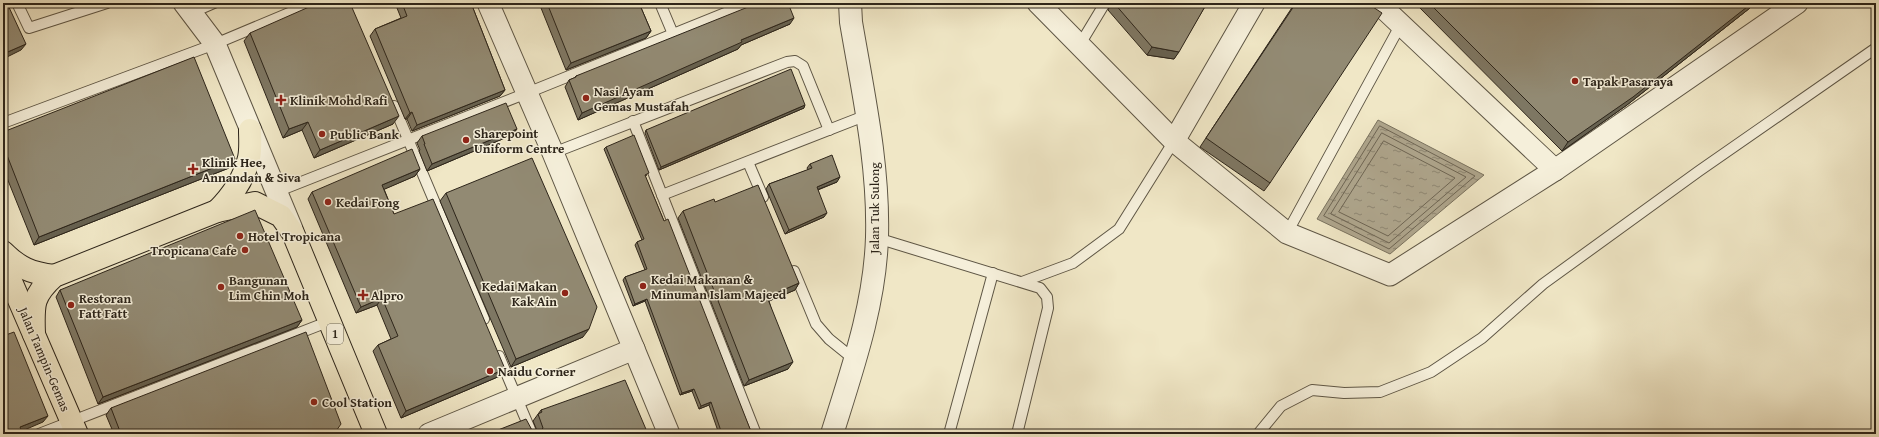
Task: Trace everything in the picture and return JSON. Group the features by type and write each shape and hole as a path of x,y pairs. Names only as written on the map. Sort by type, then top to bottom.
{"highway":[{"path":"217,211 232,196 250,157 250,130"},
{"name":"1","path":"54,276 217,211 255,203 281,216 293,233 376,434"},
{"path":"3,252 11,260 34,273 54,276"},
{"name":"Jalan Tampin-Gemas","path":"3,263 75,427"},
{"path":"34,334 35,299 42,286 54,276"},
{"path":"363,434 366,408"}],"street":[{"path":"488,3 553,153 669,434"},
{"name":"Jalan Tuk Sulong","path":"832,434 855,360 870,303 877,238 874,161 851,22 850,3"},
{"path":"1038,3 1174,141 1287,233 1390,274 1555,170 1797,3"},
{"path":"1174,141 1254,3"},
{"path":"1378,3 1555,170"},
{"path":"187,8 214,44 293,233"},
{"path":"429,434 634,349"}],"lane":[{"path":"17,3 29,28 86,6 107,3"},
{"path":"187,8 214,3"},
{"path":"3,123 214,44 313,3"},
{"path":"660,3 673,34"},
{"path":"276,192 750,3"},
{"path":"1079,46 1105,3"},
{"path":"1287,233 1400,24"},
{"path":"1258,434 1281,406 1312,390 1344,394 1380,392 1431,372 1482,338 1543,284 1699,171 1876,48"},
{"path":"553,153 787,62 794,61 803,66 829,130"},
{"path":"390,97 489,331"},
{"path":"662,195 867,115"},
{"path":"633,121 756,434"},
{"path":"1022,282 1073,263 1119,229 1174,141"},
{"path":"748,162 766,204"},
{"path":"877,238 1040,288 1048,297 1048,308 1017,434"},
{"path":"790,261 816,324 829,339 855,360"},
{"path":"949,434 993,273"},
{"path":"39,434 75,427 330,321"},
{"path":"495,346 532,434"}],"water":[{"path":"1378,120 1484,175 1390,254 1317,219"}],"building":[{"path":"3,3 7,3 26,44 3,54"},
{"path":"318,3 350,3 399,116 320,150 308,122 289,129 250,33"},
{"path":"402,3 471,3 505,90 417,125 412,112 410,113 375,29 407,16"},
{"path":"547,3 639,3 651,31 571,63"},
{"path":"758,3 788,3 794,18 741,40 742,42 582,113 569,80"},
{"path":"1114,3 1207,3 1179,52 1152,47"},
{"path":"1296,3 1367,3 1382,13 1270,183 1206,138"},
{"name":"Tapak Pasaraya","path":"1429,3 1752,3 1633,97 1568,142"},
{"path":"194,57 235,159 39,237 3,145 3,132"},
{"path":"791,69 805,105 661,167 646,130"},
{"name":"Sharepoint Uniform Centre","path":"506,103 517,129 432,164 422,136"},
{"path":"634,135 649,173 645,175 664,221 668,219 752,434 722,434 711,402 701,406 694,389 682,393 647,299 635,304 625,277 647,269 637,242 644,239 606,147"},
{"path":"412,149 420,169 382,185 394,214 433,199 505,369 406,411 378,345 398,336 382,298 361,307 312,192"},
{"path":"832,155 840,177 817,187 827,213 789,230 769,184 812,168 810,164"},
{"path":"532,158 597,307 589,329 516,359 446,193"},
{"path":"758,185 799,283 767,297 793,362 749,380 683,211 714,199 715,202"},
{"path":"255,210 302,320 103,397 60,290"},
{"path":"14,332 48,416 20,427 23,434 3,434 3,336"},
{"path":"306,332 341,424 334,434 121,434 111,408"},
{"path":"625,380 648,434 488,434 526,419 533,432 539,433 543,428 538,414 542,412 541,410"}],"place":[{"name":"Tapak Pasaraya","path":"1575,81"},
{"name":"Nasi Ayam Gemas Mustafah","path":"586,98"},
{"name":"Klinik Mohd Rafi","path":"281,100"},
{"name":"Public Bank","path":"322,134"},
{"name":"Sharepoint Uniform Centre","path":"466,140"},
{"name":"Klinik Hee, Annandan & Siva","path":"193,169"},
{"name":"Kedai Fong","path":"328,202"},
{"name":"Hotel Tropicana","path":"240,236"},
{"name":"Tropicana Cafe","path":"245,250"},
{"name":"Kedai Makanan & Minuman Islam Majeed","path":"643,286"},
{"name":"Bangunan Lim Chin Moh","path":"221,287"},
{"name":"Kedai Makan Kak Ain","path":"565,293"},
{"name":"Alpro","path":"363,295"},
{"name":"Restoran Fatt Fatt","path":"71,305"},
{"name":"Naidu Corner","path":"490,371"},
{"name":"Cool Station","path":"314,402"}]}
